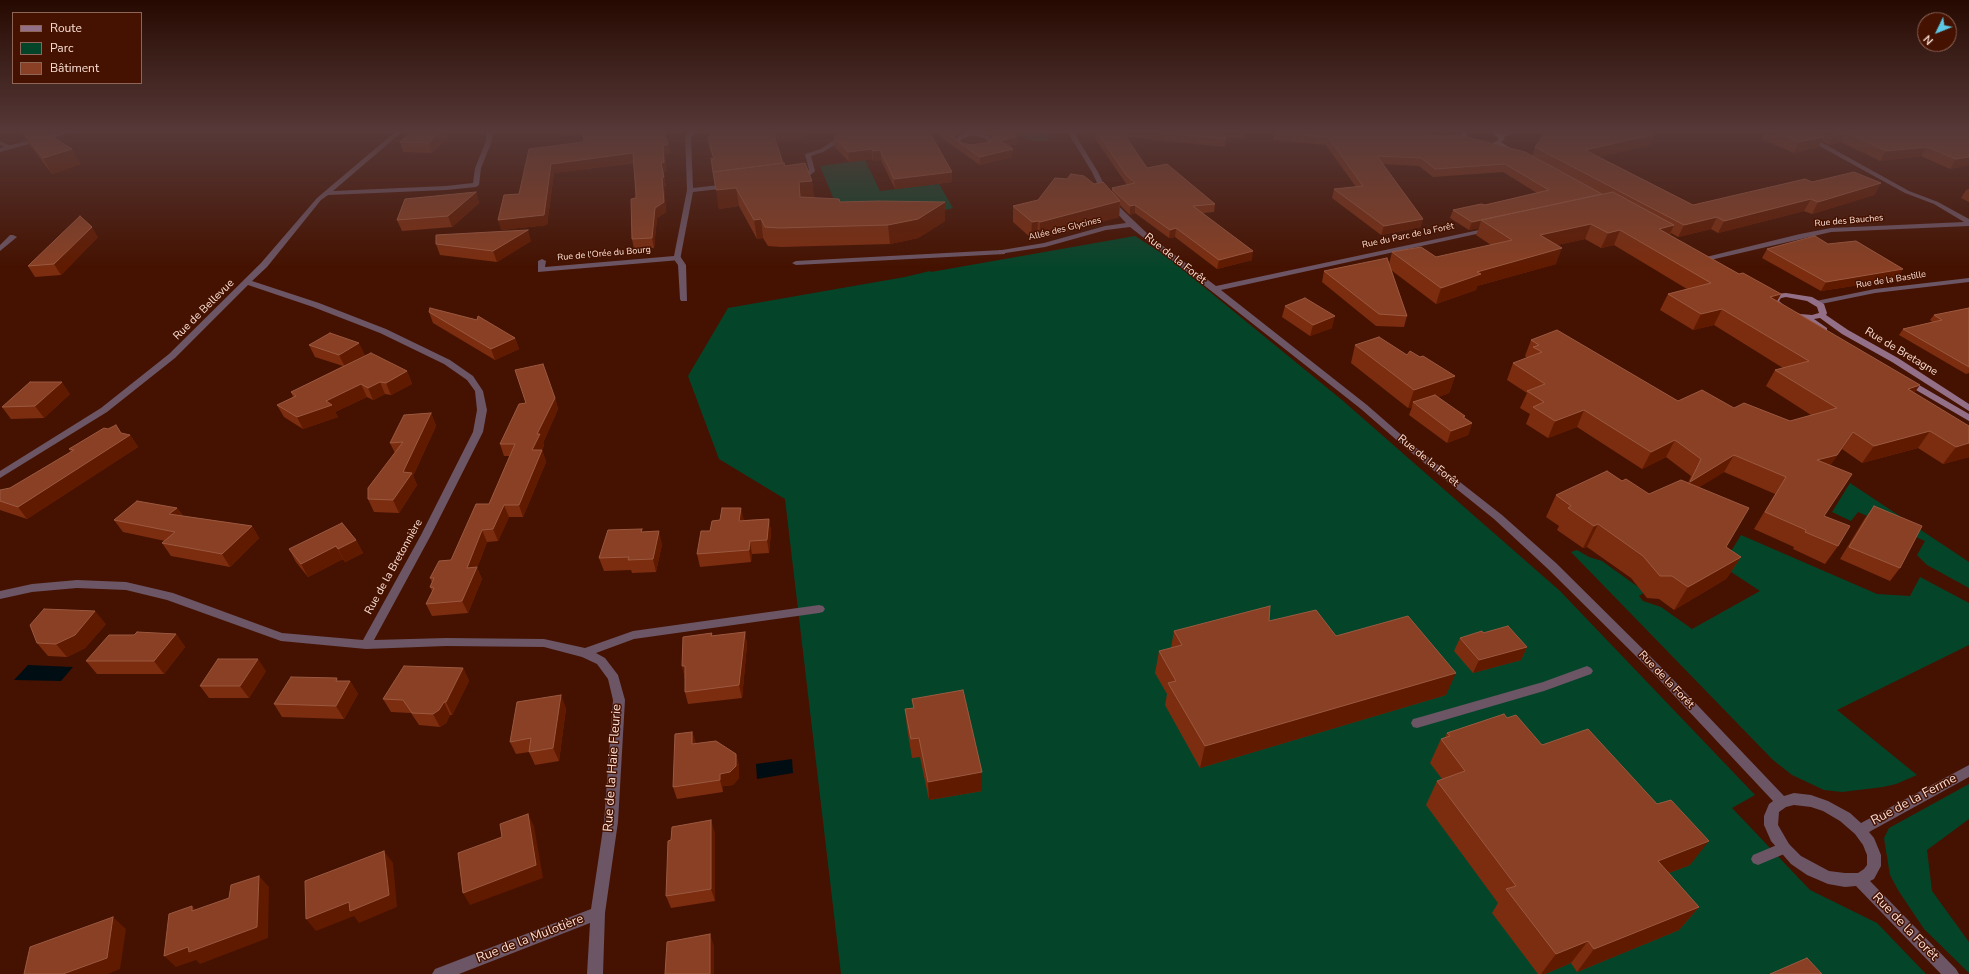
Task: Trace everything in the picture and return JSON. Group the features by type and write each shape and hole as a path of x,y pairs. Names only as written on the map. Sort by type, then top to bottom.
{"main road":[{"path":"1706,258 1722,267"},
{"path":"1776,294 1793,295 1816,303 1823,310 1821,315 1806,317 1792,314 1780,308 1775,301 1776,294"},
{"name":"Rue de Bretagne","path":"1821,315 1845,332 1895,360 1969,408"},
{"path":"1806,317 1829,333"},
{"name":"Rue de Bretagne","path":"1902,378 1969,418"}],"street":[{"name":"Rue de Bellevue","path":"0,475 104,410 172,356 248,282 326,193 346,176"},
{"path":"326,193 446,188 476,185 477,176"},
{"path":"684,299 682,265 677,258 690,190 689,176"},
{"path":"790,178 796,176"},
{"name":"Rue de la Forêt","path":"1097,176 1108,200 1148,239 1178,260 1364,407 1411,448 1498,517 1536,551 1658,671 1782,802"},
{"path":"1878,176 1907,192 1936,203 1969,223"},
{"path":"690,190 733,185"},
{"name":"Rue des Bauches","path":"1706,258 1831,230 1969,223"},
{"name":"Allée des Glycines","path":"796,263 1002,252 1045,245 1105,228 1132,225"},
{"name":"Rue du Parc de la Forêt","path":"1214,289 1500,227"},
{"path":"0,249 12,237"},
{"name":"Rue de l'Orée du Bourg","path":"542,261 542,270 677,258"},
{"name":"Rue de la Bastille","path":"1816,303 1875,291 1969,280"},
{"name":"Rue de la Bretonnière","path":"248,282 316,305 383,331 447,362 470,378 479,391 482,410 478,432 426,535 366,645"},
{"path":"0,595 32,588 77,584 126,586 169,596 281,637 366,645"},
{"path":"585,653 633,635 819,609"},
{"name":"Rue de la Haie Fleurie","path":"366,645 446,642 544,643 585,653 601,661 614,678 619,700 611,822 598,913 595,974"},
{"path":"1418,723 1544,686 1587,671"},
{"name":"Rue de la Ferme","path":"1860,830 1969,771"},
{"path":"1794,799 1816,803 1845,817 1860,830 1869,842 1874,855 1874,866 1869,874 1859,879 1845,880 1823,875 1796,860 1776,837 1771,825 1771,816 1774,808 1782,802 1794,799"},
{"path":"1758,858 1784,848"},
{"name":"Rue de la Forêt","path":"1859,879 1951,974"},
{"name":"Rue de la Mulotière","path":"440,974 598,913"}],"green space":[{"path":"824,176 873,176 880,191 939,184 953,208 945,210 840,214"},
{"path":"1135,236 1166,256 1342,400 1560,591 1755,795 1732,808 1810,890 1877,923 1926,974 841,974 785,499 719,459 688,376 728,308 905,277 930,271"},
{"path":"1850,483 1969,562 1969,588 1927,565 1917,555 1925,541 1858,512 1851,521 1832,512"},
{"path":"1741,535 1877,594 1910,596 1920,577 1969,603 1969,645 1837,710 1917,775 1896,784 1883,787 1842,792 1824,790 1792,775 1773,760 1571,552 1577,550 1589,557 1602,561 1645,592 1639,596 1643,601 1661,607 1692,629 1760,591 1722,566"},
{"path":"1969,784 1969,819 1927,850 1932,891 1969,942 1969,973 1924,929 1898,890 1890,875 1884,838 1889,828"}],"shaded area":[{"path":"28,665 73,667 61,681 14,680"},
{"path":"792,759 793,773 757,779 756,764"}],"building":[{"path":"523,176 549,176 544,215 498,220 504,195 519,194"},
{"path":"635,176 664,176 662,178 664,202 655,208 652,238 632,239 631,199 636,198"},
{"path":"714,176 810,176 812,181 799,182 800,197 839,199 840,202 945,202 918,219 888,225 779,228 765,227 761,219 754,220 736,188 716,190"},
{"path":"893,176 915,176 894,179"},
{"path":"1069,176 1085,176 1094,184 1103,182 1120,201 1040,222 1032,222 1013,206 1038,200 1055,178 1067,179"},
{"path":"1128,176 1182,176 1215,204 1193,206 1253,251 1219,260 1176,228 1170,230 1135,205 1130,206 1112,188 1135,183"},
{"path":"1356,176 1392,176 1423,219 1384,226 1334,189 1363,186"},
{"path":"1526,176 1570,176 1602,194 1472,222 1453,210 1481,204 1485,205 1549,190"},
{"path":"1591,176 1637,176 1693,205 1805,179 1812,182 1835,176 1865,176 1881,183 1818,202 1811,199 1724,221 1717,217 1684,225"},
{"path":"476,192 448,216 397,220 405,199"},
{"path":"1613,192 1674,225 1659,229 1739,274 1743,273 1781,294 1770,297 1920,385 1908,389 1969,426 1969,443 1956,447 1930,431 1874,446 1853,432 1837,455 1817,460 1852,474 1824,516 1850,526 1838,546 1805,532 1806,530 1765,512 1786,477 1734,455 1690,482 1701,459 1675,440 1651,452 1584,410 1555,421 1533,407 1544,402 1527,391 1545,384 1513,363 1542,352 1533,347 1539,345 1531,340 1557,330 1678,401 1702,390 1734,408 1744,403 1790,421 1837,408 1775,370 1809,361 1722,309 1701,314 1668,294 1711,283 1620,230 1608,233 1591,224 1540,235 1562,248 1477,272 1481,274 1441,288 1392,252 1421,247 1436,257 1512,240 1481,220"},
{"path":"80,216 92,227 54,264 28,266"},
{"path":"528,230 493,251 436,244 436,235"},
{"path":"1815,236 1828,244 1856,241 1903,269 1826,282 1767,249"},
{"path":"1387,258 1407,316 1379,314 1324,271"},
{"path":"1305,298 1335,316 1313,325 1285,306"},
{"path":"430,308 477,320 478,316 515,338 491,349 429,312"},
{"path":"1969,308 1969,367 1903,329 1942,320 1934,315"},
{"path":"330,333 359,343 339,355 309,345"},
{"path":"1379,337 1407,355 1410,351 1420,357 1423,356 1455,376 1414,390 1355,345"},
{"path":"371,353 407,371 386,383 380,382 368,388 361,384 326,401 332,405 297,417 277,405 296,396 291,392"},
{"path":"543,364 555,398 537,434 540,434 532,450 542,450 519,505 504,505 493,529 482,530 467,568 477,567 462,601 426,604 434,588 430,587 434,578 430,578 439,561 451,560 476,504 489,504 515,444 500,444 519,404 526,403 515,370"},
{"path":"30,382 62,382 35,406 2,407"},
{"path":"1435,395 1465,416 1463,417 1472,423 1451,431 1413,402"},
{"path":"431,413 403,472 412,473 393,500 368,499 368,488 403,442 390,443 404,415"},
{"path":"116,425 121,433 130,435 18,507 0,501 0,490 10,488 74,450 69,449 104,428 108,429"},
{"path":"1607,471 1622,481 1626,479 1649,494 1681,480 1749,508 1726,547 1741,557 1688,587 1672,576 1660,576 1643,556 1598,524 1594,526 1568,508 1571,506 1556,495"},
{"path":"137,501 177,508 169,514 252,526 222,554 162,543 175,532 114,520"},
{"path":"1874,506 1922,526 1900,568 1849,547"},
{"path":"722,508 741,508 739,521 769,519 767,540 750,541 749,550 697,554 701,531 710,531 712,521 720,520"},
{"path":"342,523 356,540 338,549 336,546 301,564 289,549"},
{"path":"642,529 641,532 659,531 653,559 628,560 629,557 599,558 608,530"},
{"path":"1270,606 1269,621 1316,610 1336,636 1408,616 1456,673 1205,746 1168,683 1176,681 1159,651 1182,645 1174,631"},
{"path":"44,609 95,611 75,635 56,644 37,643 30,625"},
{"path":"1508,626 1527,647 1479,660 1460,638 1482,631 1483,633"},
{"path":"137,632 176,634 154,661 86,661 109,635 134,635"},
{"path":"745,632 739,685 685,692 685,666 682,666 683,637 712,633 711,636"},
{"path":"218,659 258,659 240,686 200,686"},
{"path":"404,666 463,668 446,702 444,702 439,710 433,714 412,713 403,700 383,699"},
{"path":"291,677 337,678 336,681 350,681 336,706 274,704"},
{"path":"963,690 982,772 928,782 919,738 911,739 905,709 914,708 912,699"},
{"path":"561,695 553,748 529,752 531,738 510,742 517,702"},
{"path":"1504,714 1507,718 1516,715 1542,745 1588,729 1657,804 1671,800 1709,841 1658,861 1699,907 1594,949 1588,941 1556,954 1506,889 1516,886 1437,781 1465,771 1441,739 1450,736 1447,733"},
{"path":"692,732 692,744 716,741 736,754 736,766 730,772 720,774 720,780 673,787 675,734"},
{"path":"528,814 536,865 463,893 458,853 502,837 500,824"},
{"path":"711,820 711,889 666,896 668,841 671,840 672,827"},
{"path":"384,851 389,895 350,911 349,902 306,919 305,881"},
{"path":"259,876 257,927 189,952 188,947 164,956 169,914 192,906 192,911 229,898 231,885"},
{"path":"113,917 107,958 63,974 24,974 30,947"},
{"path":"710,934 710,974 665,974 667,942"},
{"path":"1807,958 1822,974 1770,974"}]}
